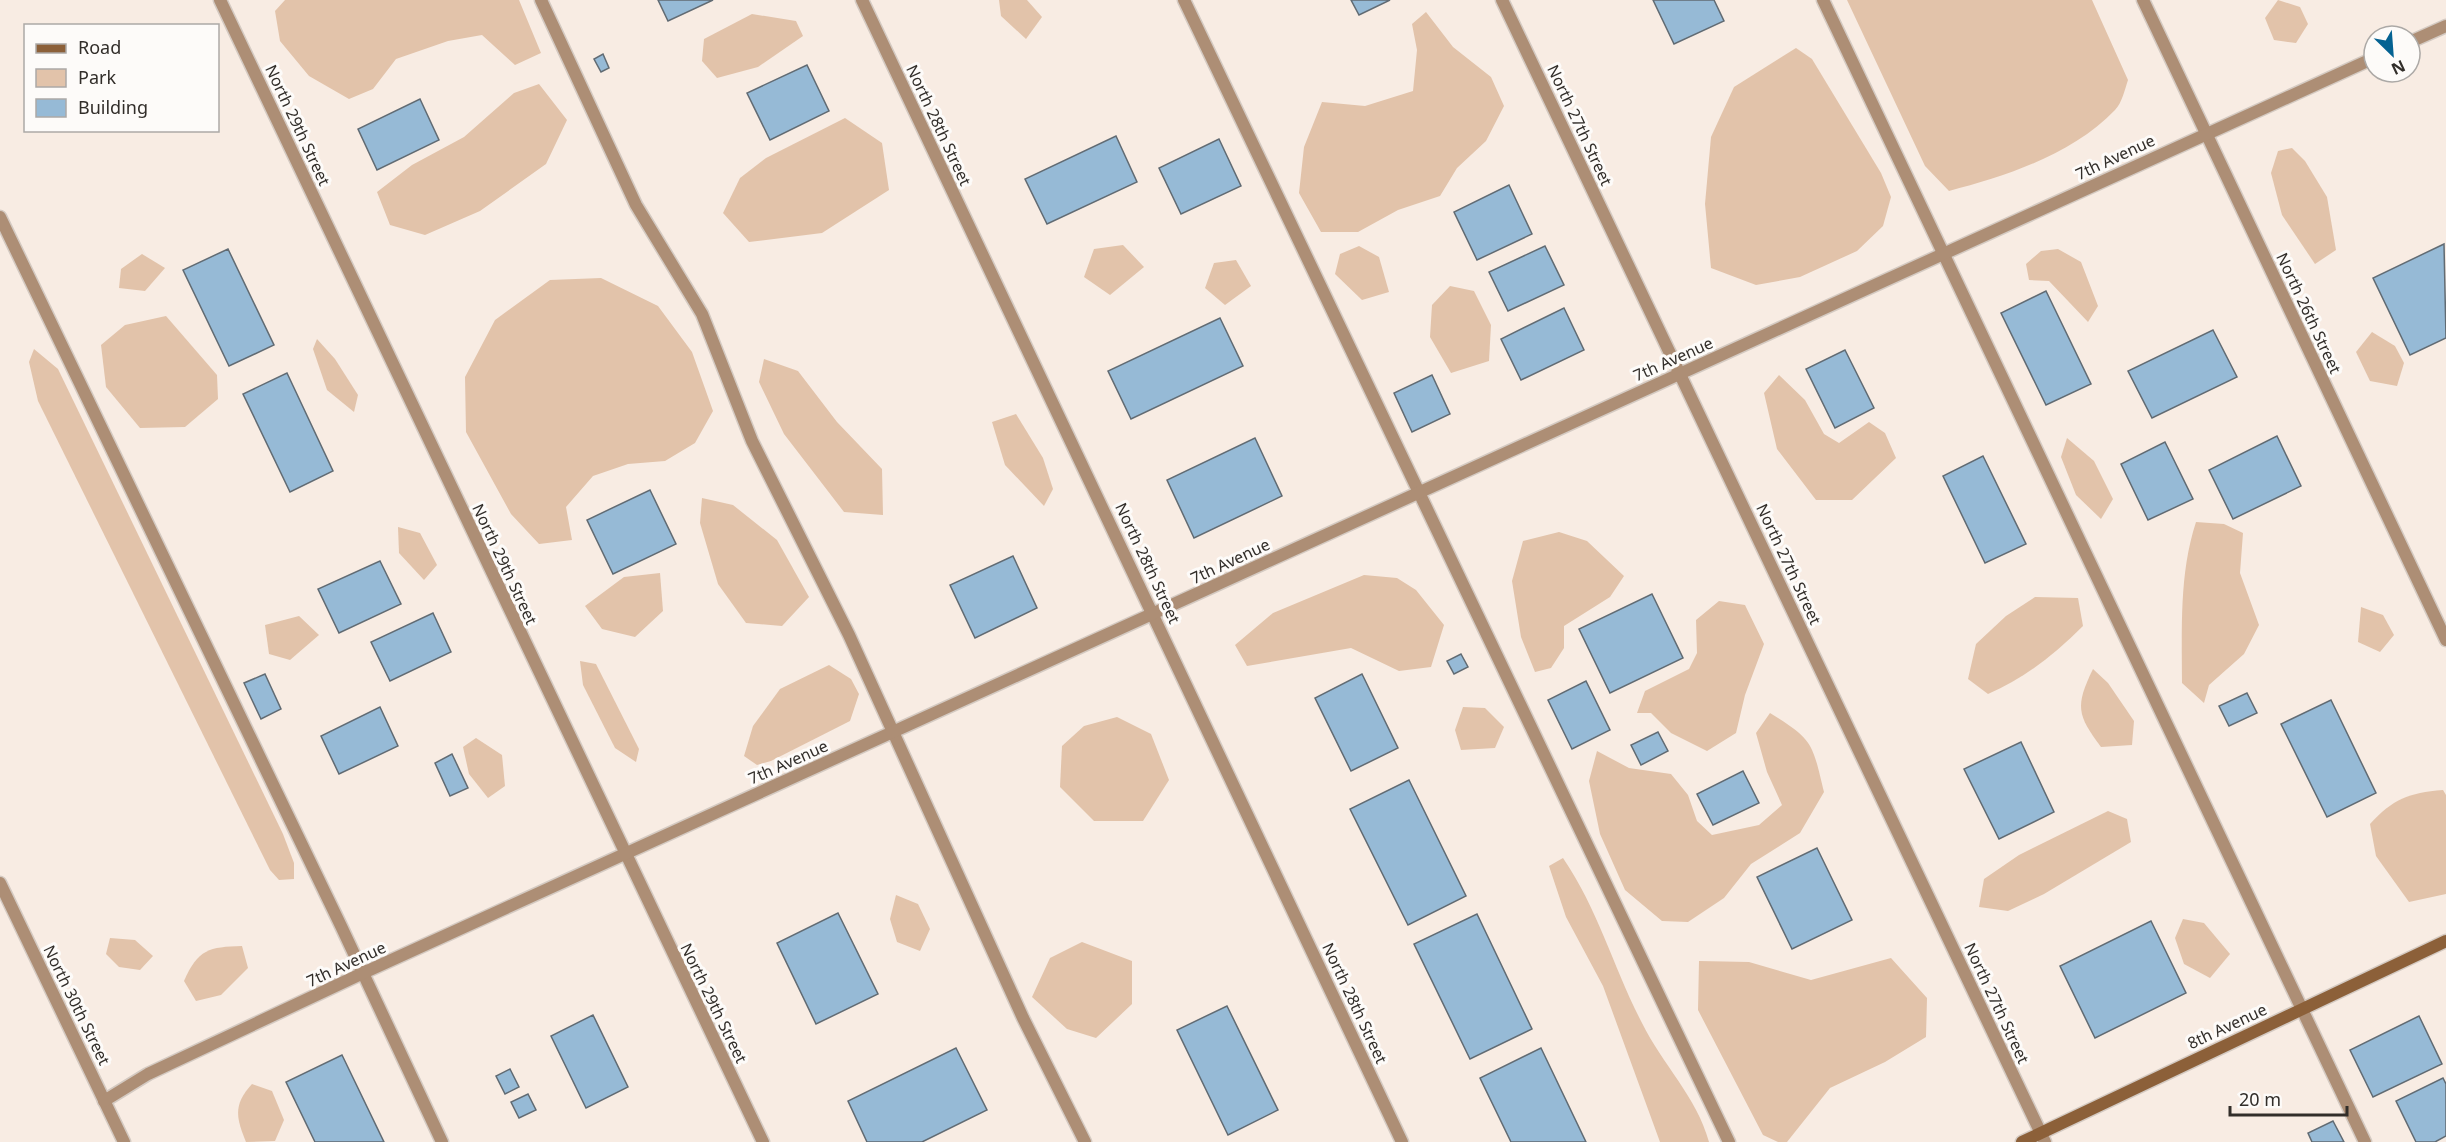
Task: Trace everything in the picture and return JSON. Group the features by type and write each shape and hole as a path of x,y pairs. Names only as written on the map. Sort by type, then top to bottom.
{"street":[{"name":"North 29th Street","path":"220,0 624,855 763,1142"},
{"path":"541,0 636,205 702,314 752,441 843,624 1018,1007 1085,1142"},
{"name":"North 28th Street","path":"862,0 1402,1142"},
{"path":"1185,0 1729,1142"},
{"name":"North 27th Street","path":"1502,0 2042,1138"},
{"path":"1822,0 2365,1142"},
{"name":"North 26th Street","path":"2142,0 2446,640"},
{"path":"2422,37 2446,26"},
{"name":"7th Avenue","path":"104,1101 148,1074 363,973 2362,63"},
{"path":"0,217 442,1142"},
{"name":"North 30th Street","path":"0,883 124,1142"},
{"name":"8th Avenue","path":"2022,1142 2042,1138 2302,1009 2446,941"}],"green space":[{"path":"285,0 519,0 541,53 515,65 482,35 448,41 396,59 373,89 349,99 309,76 280,41 275,11"},
{"path":"999,0 1027,0 1042,17 1026,39 1001,16"},
{"path":"1847,0 2092,0 2128,80 2123,96 2117,107 2098,125 2059,151 1994,178 1949,191 1925,166"},
{"path":"2278,0 2300,7 2308,24 2296,43 2274,40 2265,18"},
{"path":"1426,12 1453,47 1491,77 1504,106 1486,141 1457,168 1440,196 1398,210 1358,232 1321,232 1299,193 1304,147 1322,102 1365,106 1413,91 1417,50 1412,24"},
{"path":"752,14 796,21 803,36 758,67 717,78 702,61 704,39"},
{"path":"1796,48 1812,59 1881,173 1891,197 1883,226 1857,251 1800,277 1756,285 1711,268 1705,204 1711,137 1734,87"},
{"path":"539,84 567,120 546,164 480,211 425,235 390,225 377,192 412,165 464,137 514,93"},
{"path":"845,118 882,143 889,190 822,233 749,242 723,213 740,178 766,158"},
{"path":"2292,148 2305,161 2327,197 2336,250 2315,264 2282,215 2271,173 2278,151"},
{"path":"1123,245 1144,267 1110,295 1084,277 1094,249"},
{"path":"1359,246 1379,257 1389,292 1362,300 1335,274 1340,254"},
{"path":"2058,249 2081,262 2098,306 2088,322 2049,281 2029,280 2026,264 2041,251"},
{"path":"142,254 165,268 145,291 119,288 121,269"},
{"path":"1236,260 1251,286 1225,305 1205,288 1214,263"},
{"path":"601,278 658,306 692,352 713,411 695,443 665,461 628,464 593,476 566,507 572,540 539,544 511,514 466,432 465,377 495,320 550,280"},
{"path":"1450,286 1474,291 1491,325 1489,361 1451,373 1430,337 1432,305"},
{"path":"166,316 217,375 218,399 185,427 140,428 106,387 101,345 125,325"},
{"path":"2372,332 2395,346 2404,363 2397,386 2370,381 2356,352"},
{"path":"317,339 335,359 358,395 354,412 327,390 313,349"},
{"path":"34,349 58,369 283,834 294,863 294,879 279,880 270,870 38,401 29,362"},
{"path":"764,359 798,371 837,422 882,469 883,515 844,512 784,434 759,382"},
{"path":"1779,375 1805,400 1824,434 1839,443 1869,422 1885,433 1896,458 1852,500 1816,500 1777,449 1764,393"},
{"path":"1016,414 1043,458 1053,489 1044,506 1005,465 992,422"},
{"path":"2067,438 2094,461 2113,499 2101,519 2076,495 2061,457"},
{"path":"702,498 733,505 777,540 809,597 782,626 746,623 718,584 700,523"},
{"path":"2196,522 2224,524 2243,533 2240,573 2259,625 2244,654 2209,685 2204,703 2182,683 2184,582"},
{"path":"398,527 420,533 437,565 424,580 399,553"},
{"path":"1559,532 1587,541 1624,576 1610,597 1564,626 1564,648 1551,668 1535,672 1521,637 1512,581 1523,541"},
{"path":"660,573 663,611 635,637 602,629 585,606 624,577"},
{"path":"1364,575 1397,578 1416,590 1444,625 1431,667 1399,671 1351,648 1247,666 1235,645 1273,613"},
{"path":"2035,597 2078,598 2083,626 2039,665 1988,694 1968,679 1976,644 2006,616"},
{"path":"1719,601 1745,605 1764,644 1745,695 1736,733 1707,751 1671,733 1651,713 1637,713 1645,691 1689,669 1697,653 1696,620"},
{"path":"2361,607 2383,615 2394,635 2380,652 2358,642"},
{"path":"299,616 319,635 290,660 269,654 265,625"},
{"path":"580,661 596,664 639,749 636,762 615,748 583,685"},
{"path":"829,665 851,679 859,694 850,721 771,761 757,765 744,756 753,726 780,689"},
{"path":"2093,669 2108,683 2134,721 2132,745 2101,747 2087,727 2081,710 2081,702"},
{"path":"1463,707 1485,708 1504,727 1495,748 1461,750 1455,730"},
{"path":"1770,713 1795,730 1809,744 1817,763 1824,792 1800,833 1751,864 1724,898 1688,922 1662,921 1625,890 1600,834 1589,781 1597,751 1629,768 1671,774 1688,795 1697,821 1712,835 1759,825 1782,805 1767,772 1756,733"},
{"path":"1117,717 1151,734 1169,780 1143,821 1094,821 1060,787 1062,746 1084,726"},
{"path":"476,738 502,755 505,786 488,798 469,774 463,747"},
{"path":"2443,790 2446,795 2446,894 2409,902 2376,856 2370,824 2386,809 2402,799 2420,793"},
{"path":"2108,811 2127,819 2131,842 2044,894 2008,911 1979,907 1984,879 2019,855"},
{"path":"1563,858 1586,898 1642,1023 1688,1095 1709,1142 1660,1142 1603,986 1566,917 1549,866"},
{"path":"896,895 918,904 930,929 920,951 897,942 890,919"},
{"path":"2183,919 2204,923 2230,954 2210,978 2184,964 2175,938"},
{"path":"110,938 135,940 153,956 140,970 119,967 106,954"},
{"path":"1082,942 1132,961 1132,1004 1096,1038 1067,1029 1032,997 1050,958"},
{"path":"242,946 248,968 221,995 196,1001 184,981 194,962 213,949"},
{"path":"1891,958 1927,998 1926,1037 1885,1062 1830,1088 1787,1142 1778,1142 1763,1135 1698,1010 1699,961 1749,962 1811,980"},
{"path":"252,1084 272,1091 284,1120 275,1141 246,1142 238,1112 242,1098"}],"building":[{"path":"658,0 713,0 668,21"},
{"path":"1351,0 1390,0 1359,15"},
{"path":"1653,0 1714,0 1724,21 1674,44"},
{"path":"603,54 609,68 601,72 594,59"},
{"path":"807,65 829,111 770,140 747,93"},
{"path":"420,99 439,140 377,170 358,129"},
{"path":"1116,136 1137,182 1047,224 1025,179"},
{"path":"1219,139 1241,186 1181,214 1159,168"},
{"path":"1509,185 1532,234 1477,260 1454,212"},
{"path":"2444,244 2446,338 2410,355 2373,278"},
{"path":"1545,246 1564,285 1508,311 1489,272"},
{"path":"228,249 274,345 229,366 183,270"},
{"path":"2046,291 2091,384 2046,405 2001,313"},
{"path":"1564,308 1584,350 1521,380 1501,339"},
{"path":"1220,318 1243,366 1131,419 1108,371"},
{"path":"2213,330 2237,377 2152,418 2128,371"},
{"path":"1845,350 1874,408 1835,428 1806,369"},
{"path":"287,373 333,471 290,492 243,394"},
{"path":"1432,375 1450,414 1412,432 1394,393"},
{"path":"2277,436 2301,486 2233,519 2209,470"},
{"path":"1255,438 1282,496 1194,538 1167,480"},
{"path":"2165,442 2193,499 2148,520 2121,464"},
{"path":"1983,456 2026,544 1985,563 1943,476"},
{"path":"650,490 676,544 613,574 587,520"},
{"path":"1013,556 1037,608 975,638 950,585"},
{"path":"380,561 401,604 339,633 318,589"},
{"path":"1652,594 1683,658 1610,693 1579,629"},
{"path":"433,613 451,652 390,681 371,642"},
{"path":"1461,654 1468,667 1454,674 1447,661"},
{"path":"265,674 281,709 261,719 244,683"},
{"path":"1362,674 1398,748 1351,771 1315,698"},
{"path":"1586,681 1610,730 1572,749 1548,700"},
{"path":"2247,693 2257,713 2229,726 2219,706"},
{"path":"2331,700 2376,793 2327,817 2281,724"},
{"path":"380,707 398,746 339,774 321,736"},
{"path":"1658,732 1668,751 1641,765 1631,745"},
{"path":"2021,742 2054,812 1999,839 1964,769"},
{"path":"452,754 468,788 450,796 435,763"},
{"path":"1743,771 1759,803 1713,825 1697,794"},
{"path":"1409,780 1466,896 1408,925 1350,809"},
{"path":"1817,848 1852,920 1792,949 1757,877"},
{"path":"838,913 878,994 816,1024 777,943"},
{"path":"1477,914 1532,1029 1470,1059 1414,944"},
{"path":"2151,921 2186,993 2095,1038 2060,966"},
{"path":"1227,1006 1278,1110 1228,1135 1177,1030"},
{"path":"593,1015 628,1087 586,1108 551,1036"},
{"path":"2419,1016 2442,1064 2373,1097 2350,1050"},
{"path":"956,1048 987,1110 922,1142 867,1142 848,1101"},
{"path":"1541,1048 1586,1142 1511,1142 1480,1078"},
{"path":"342,1055 384,1142 315,1142 286,1082"},
{"path":"510,1069 519,1087 505,1094 496,1076"},
{"path":"2443,1078 2446,1084 2446,1136 2435,1142 2416,1142 2396,1101"},
{"path":"528,1094 536,1110 519,1118 511,1102"},
{"path":"2333,1121 2344,1142 2312,1142 2308,1133"}]}
